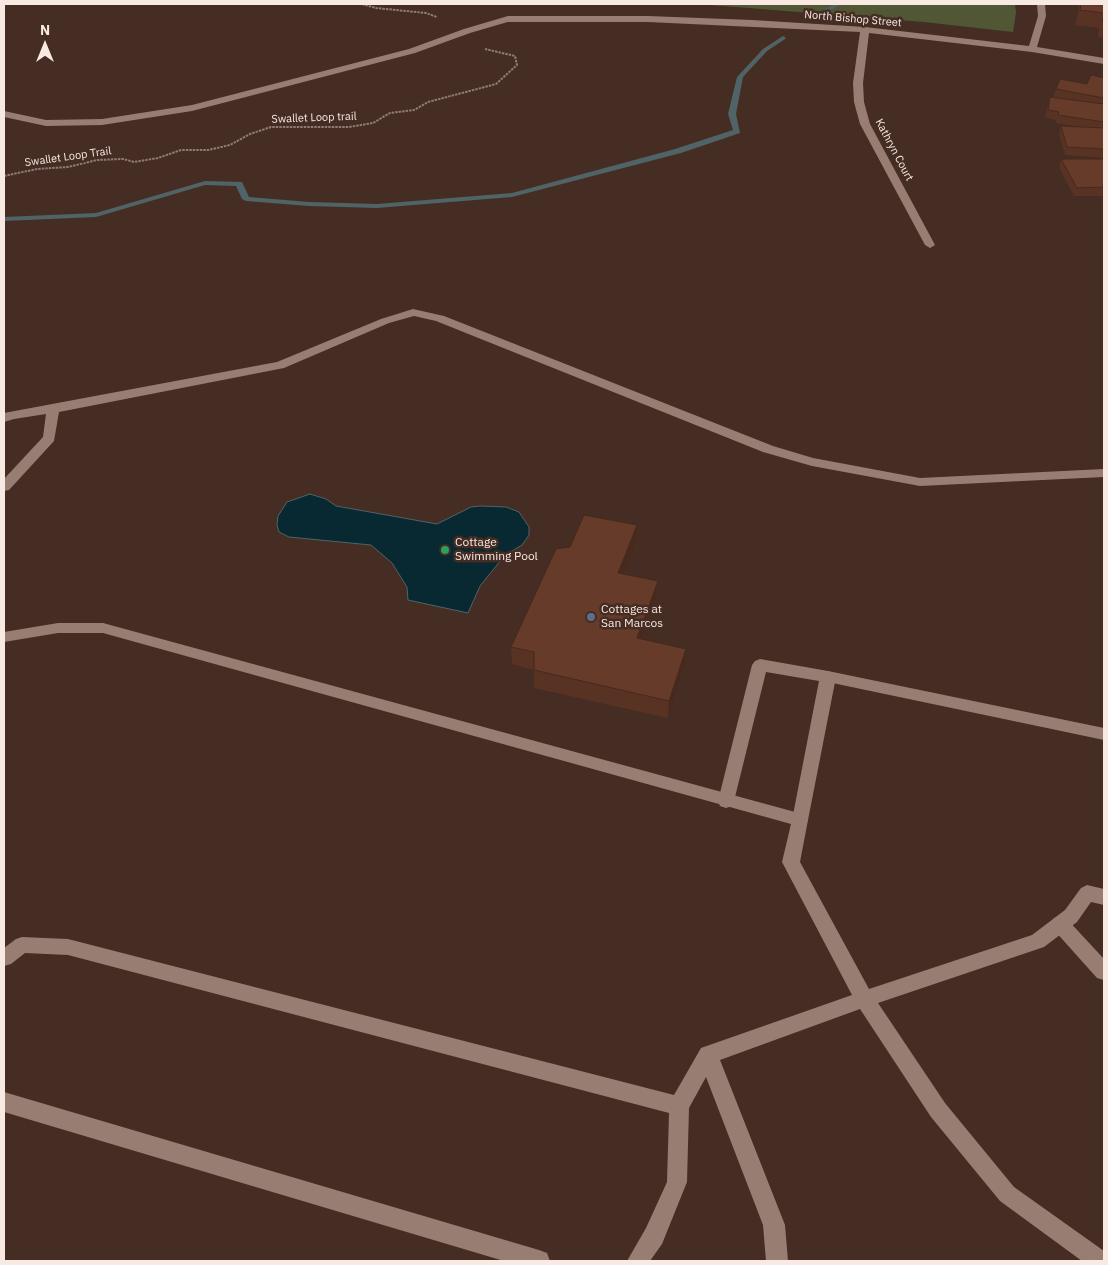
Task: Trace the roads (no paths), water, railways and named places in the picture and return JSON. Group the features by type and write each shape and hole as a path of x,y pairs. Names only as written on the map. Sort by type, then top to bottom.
{"street":[{"path":"1032,49 1042,16 1041,4"},
{"name":"North Bishop Street","path":"4,114 46,123 102,122 192,108 412,50 508,19 574,15 865,30 1032,49 1104,61"},
{"name":"Kathryn Court","path":"865,30 858,83 859,102 863,117 930,245"},
{"path":"4,418 11,415 53,409 280,365 385,320 413,312 440,318 768,449 812,462 920,482 1104,473"},
{"path":"4,487 49,438 53,409"},
{"path":"4,637 58,628 103,628 800,820"},
{"path":"726,801 760,665 828,677 1104,734"},
{"path":"828,677 791,862 864,999 938,1110 1006,1194 1100,1261"},
{"path":"638,1261 654,1236 676,1182 679,1106 708,1055 864,999 1038,941 1071,916 1087,893 1104,897"},
{"path":"1060,924 1104,972"},
{"path":"4,958 22,945 68,946 679,1106"},
{"path":"708,1055 774,1225 777,1261"},
{"path":"4,1102 539,1261"}],"water":[{"name":"Cottage Swimming Pool","path":"310,494 326,499 336,506 437,524 471,507 506,507 519,512 529,527 529,535 522,545 505,555 480,586 468,613 408,600 407,587 392,563 371,545 289,537 279,532 277,525 278,516 287,502"}],"waterway":[{"path":"822,13 838,4"},
{"path":"4,219 96,215 205,183 239,184 246,199 309,204 377,206 512,195 678,151 737,131 732,114 740,77 765,50 783,38"}],"place":[{"name":"Cottage Swimming Pool","path":"445,550"},
{"name":"Cottages at San Marcos","path":"591,617"}]}
